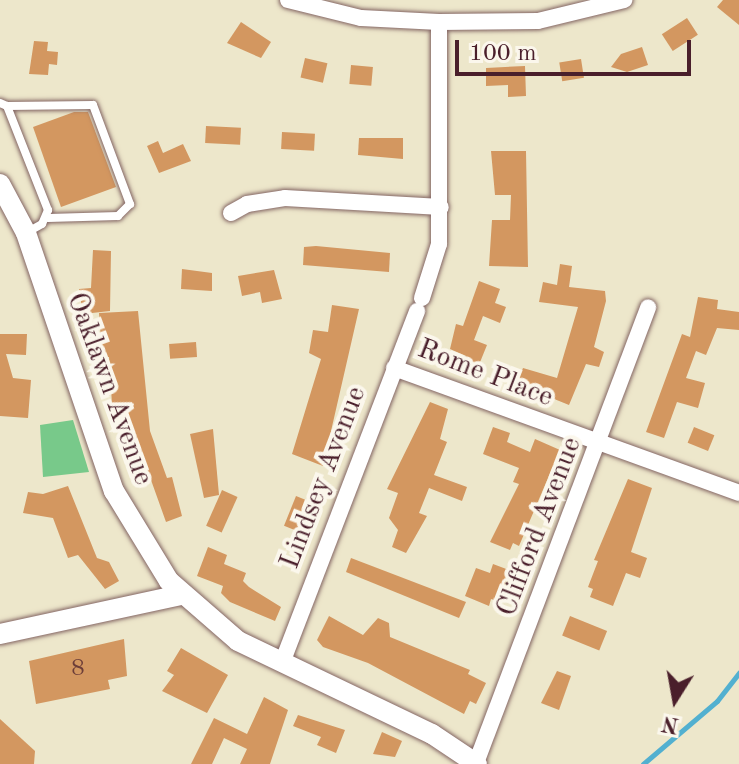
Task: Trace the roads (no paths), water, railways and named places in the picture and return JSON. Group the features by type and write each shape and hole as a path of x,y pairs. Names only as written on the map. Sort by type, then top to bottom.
{"street":[{"path":"288,0 361,18 439,22 538,21 624,0"},
{"name":"Lindsey Avenue","path":"282,663 439,244 439,22"},
{"name":"Oaklawn Avenue","path":"0,184 26,233 108,478 140,540 180,595 224,632 432,734 477,764"},
{"path":"231,213 247,204 285,198 441,207"},
{"name":"Clifford Avenue","path":"477,764 648,307"},
{"name":"Rome Place","path":"394,368 739,493"},
{"path":"0,634 180,595"}],"lane":[{"path":"26,233 48,218 118,216 130,204 93,105 4,105 48,218"}],"waterway":[{"path":"643,764 717,701 739,673"}]}
